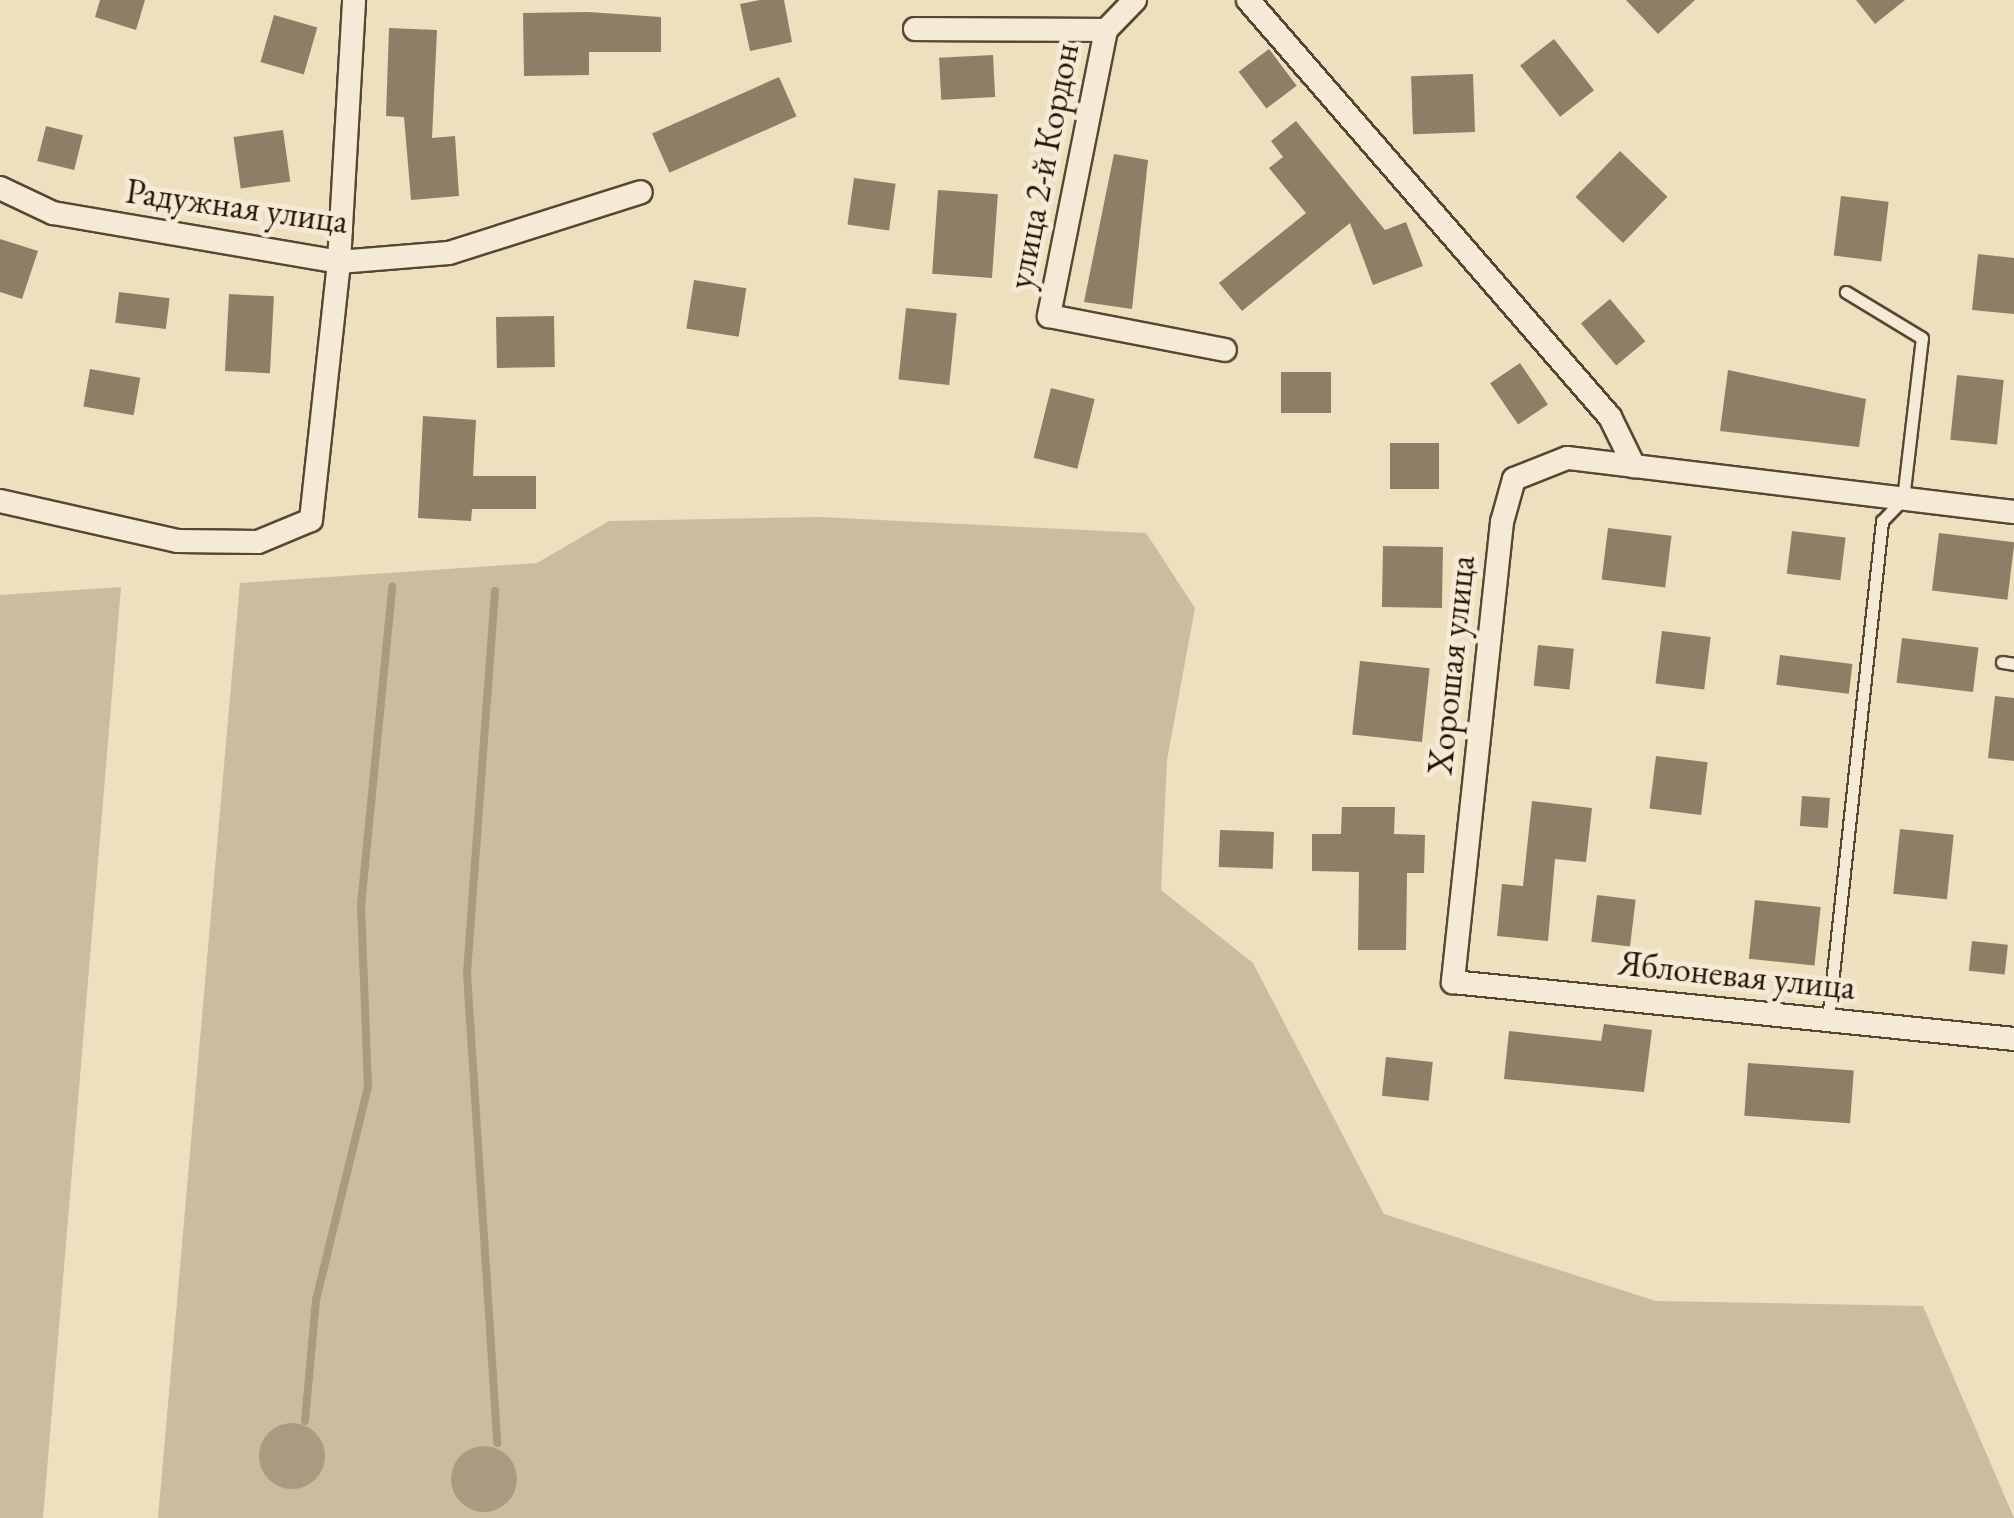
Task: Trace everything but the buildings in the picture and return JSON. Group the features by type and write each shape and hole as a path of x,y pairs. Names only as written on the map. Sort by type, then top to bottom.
{"street":[{"path":"0,502 178,541 258,542 311,520 340,262 354,0"},
{"name":"улица 2-й Кордон","path":"1136,0 1106,30 1049,316 1224,350"},
{"path":"1248,0 1610,417 1634,466"},
{"name":"улица 2-й Кордон","path":"915,29 1106,30"},
{"name":"Радужная улица","path":"0,188 53,213 340,262 449,252 641,192"},
{"name":"Хорошая улица","path":"1453,982 1502,522 1514,479 1568,458 2014,512"},
{"name":"Яблоневая улица","path":"1453,982 2014,1039"}],"lane":[{"path":"1828,1020 1882,521 1903,498 1922,338 1846,292"}],"shaded area":[{"path":"819,517 1146,533 1195,608 1167,760 1161,890 1253,963 1384,1214 1656,1301 1923,1306 2014,1518 158,1518 240,583 537,563 609,521"},
{"path":"121,587 43,1518 0,1518 0,595"},
{"path":"292,1423 315,1433 325,1456 315,1479 292,1489 269,1479 259,1456 269,1433"},
{"path":"484,1446 507,1456 517,1479 507,1502 484,1512 461,1502 451,1479 461,1456"}],"waterway":[{"path":"305,1421 316,1300 368,1087 361,906 392,587"},
{"path":"495,591 467,974 497,1443"}]}
